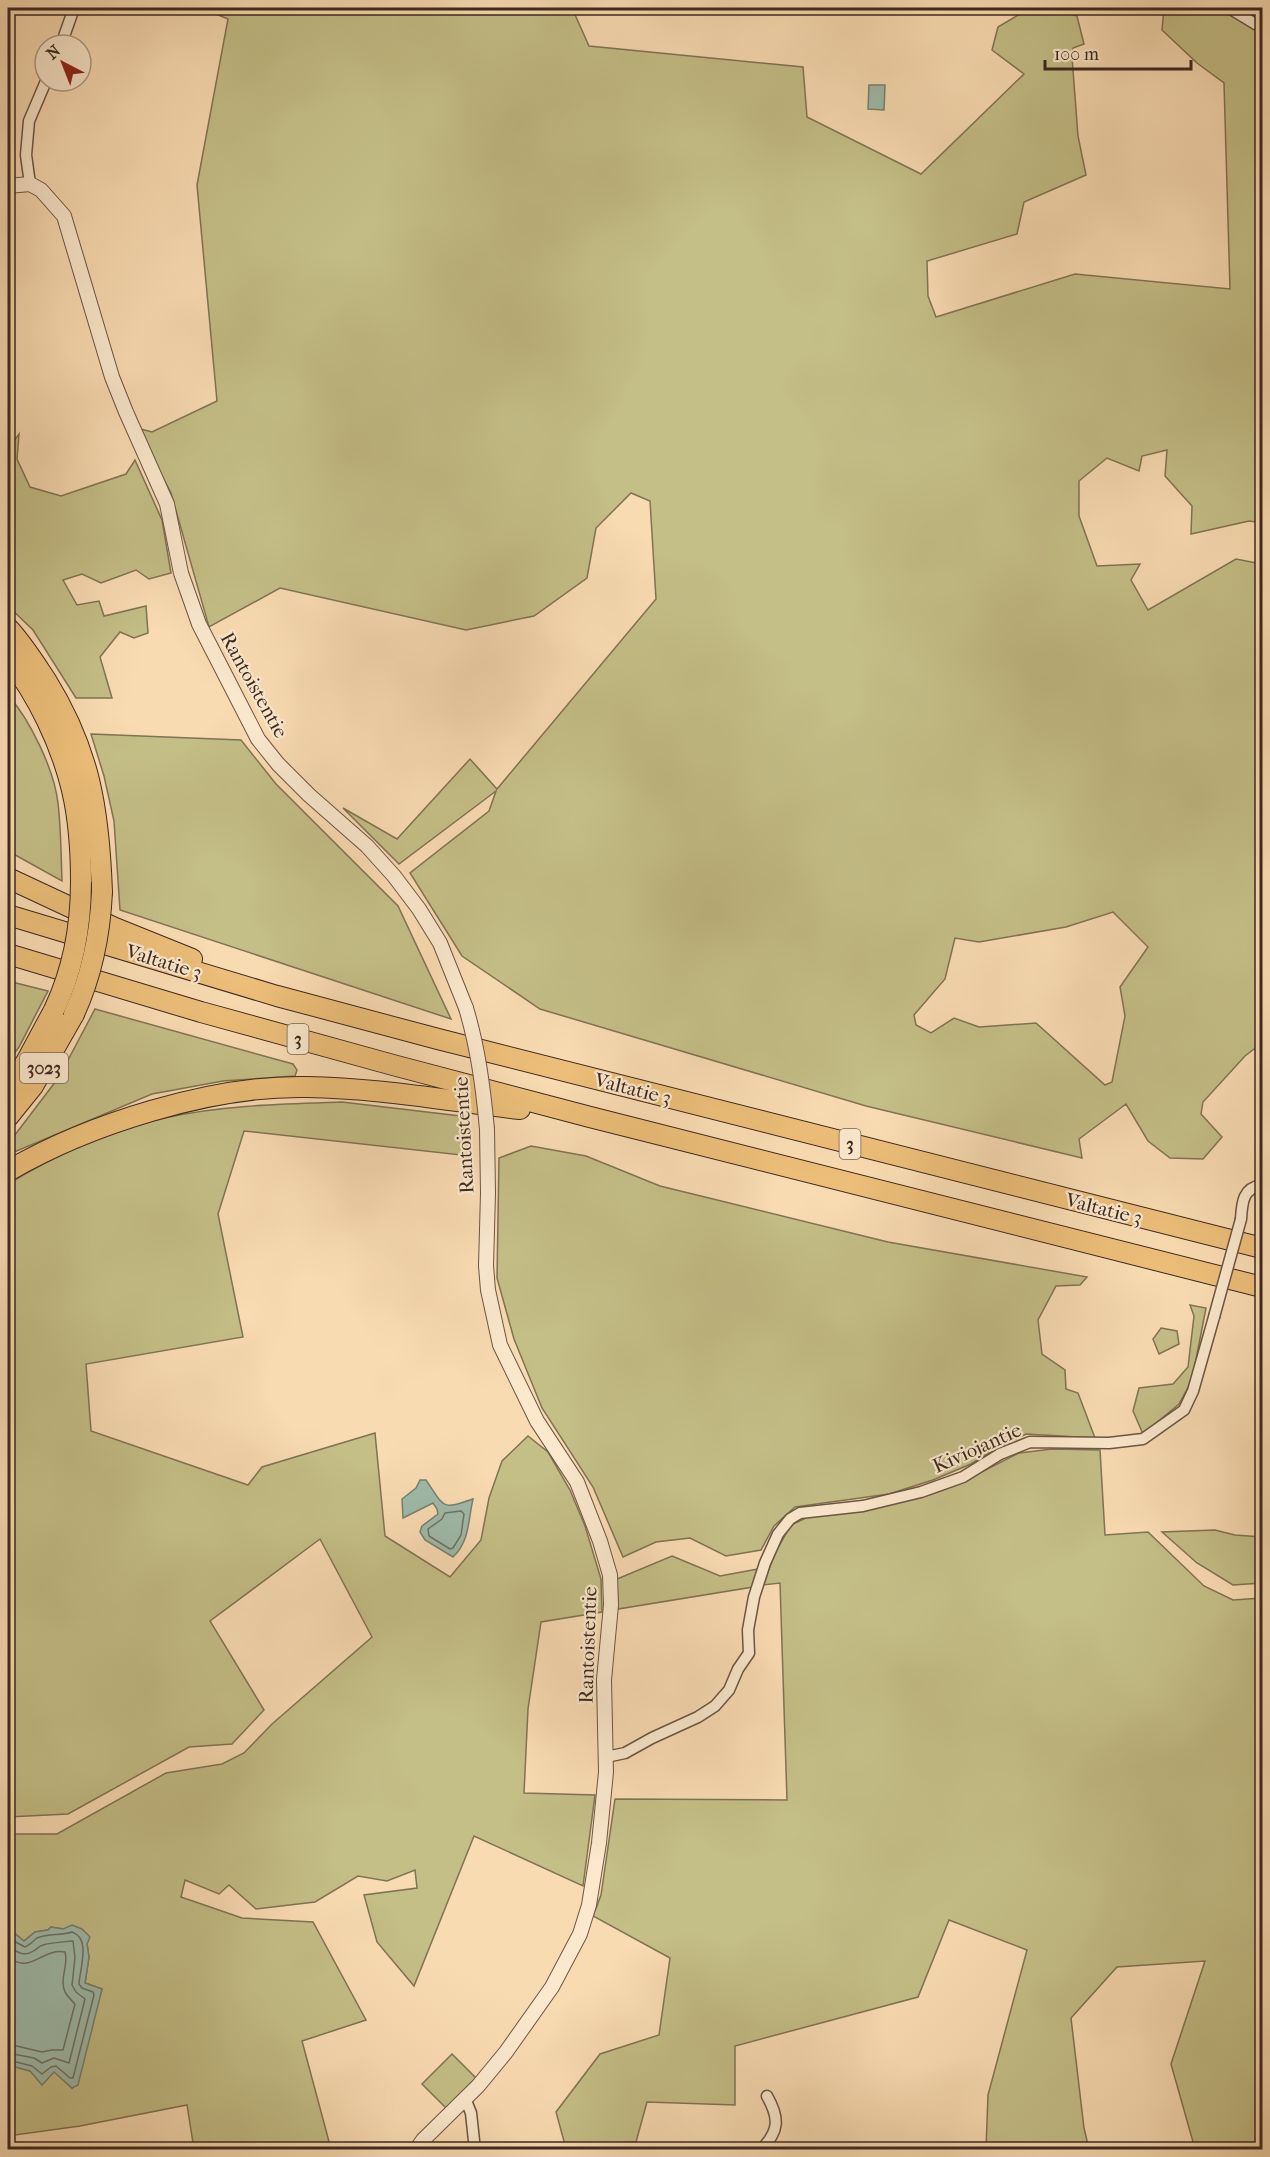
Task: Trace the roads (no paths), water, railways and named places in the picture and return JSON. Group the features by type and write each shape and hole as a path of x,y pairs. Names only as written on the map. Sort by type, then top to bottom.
{"highway":[{"name":"3023","path":"8,628 25,648 59,702 81,749 96,810 102,892 99,934 83,994 33,1086 8,1117"},
{"name":"3023","path":"8,657 42,712 72,789 81,852 78,928 64,989 26,1062 8,1088"},
{"path":"8,878 115,928 194,959 277,996"},
{"name":"Valtatie 3","path":"8,915 277,996 438,1039 1263,1248"},
{"name":"Valtatie 3","path":"8,954 201,1012 590,1117 1263,1287"},
{"path":"8,1171 74,1138 132,1117 160,1108 251,1090 305,1087 362,1089 590,1117"}],"street":[{"path":"65,33 74,8"},
{"path":"1229,8 1263,28"},
{"path":"8,186 30,184 26,155 28,121 41,93"},
{"name":"Rantoistentie","path":"30,184 42,190 64,216 112,377 167,504 182,573 199,624 237,702 258,739 278,764 367,846 394,876 419,909 440,944 466,1008 476,1040 482,1074 487,1129 486,1266 488,1290 500,1345 537,1422 577,1482 600,1541 610,1575 604,1680 606,1757 596,1863 589,1905 580,1934 538,2008 506,2052 423,2140 417,2150"},
{"name":"Kiviojantie","path":"606,1757 626,1753 698,1717 715,1706 729,1689 738,1669 749,1653 748,1629 754,1597 765,1563 778,1534 790,1519 800,1513 863,1506 921,1492 963,1477 1000,1454 1030,1442 1109,1443 1143,1439 1184,1410 1193,1391 1214,1317 1241,1219 1242,1202 1250,1189 1263,1185"},
{"path":"761,2150 774,2136 775,2128 774,2108 767,2096"},
{"path":"465,2098 471,2113 475,2150"}],"water":[{"path":"869,85 885,85 884,110 868,109"},
{"path":"420,1480 426,1480 445,1504 455,1505 473,1499 463,1544 453,1557 425,1540 420,1532 422,1526 438,1514 433,1503 403,1518 402,1499 416,1488"},
{"path":"72,1925 82,1929 90,1937 87,1944 89,1957 85,1983 102,1989 78,2085 72,2088 54,2072 42,2085 30,2071 8,2065 8,1932 12,1931 24,1941 35,1932 48,1930 51,1927 63,1929"}]}
